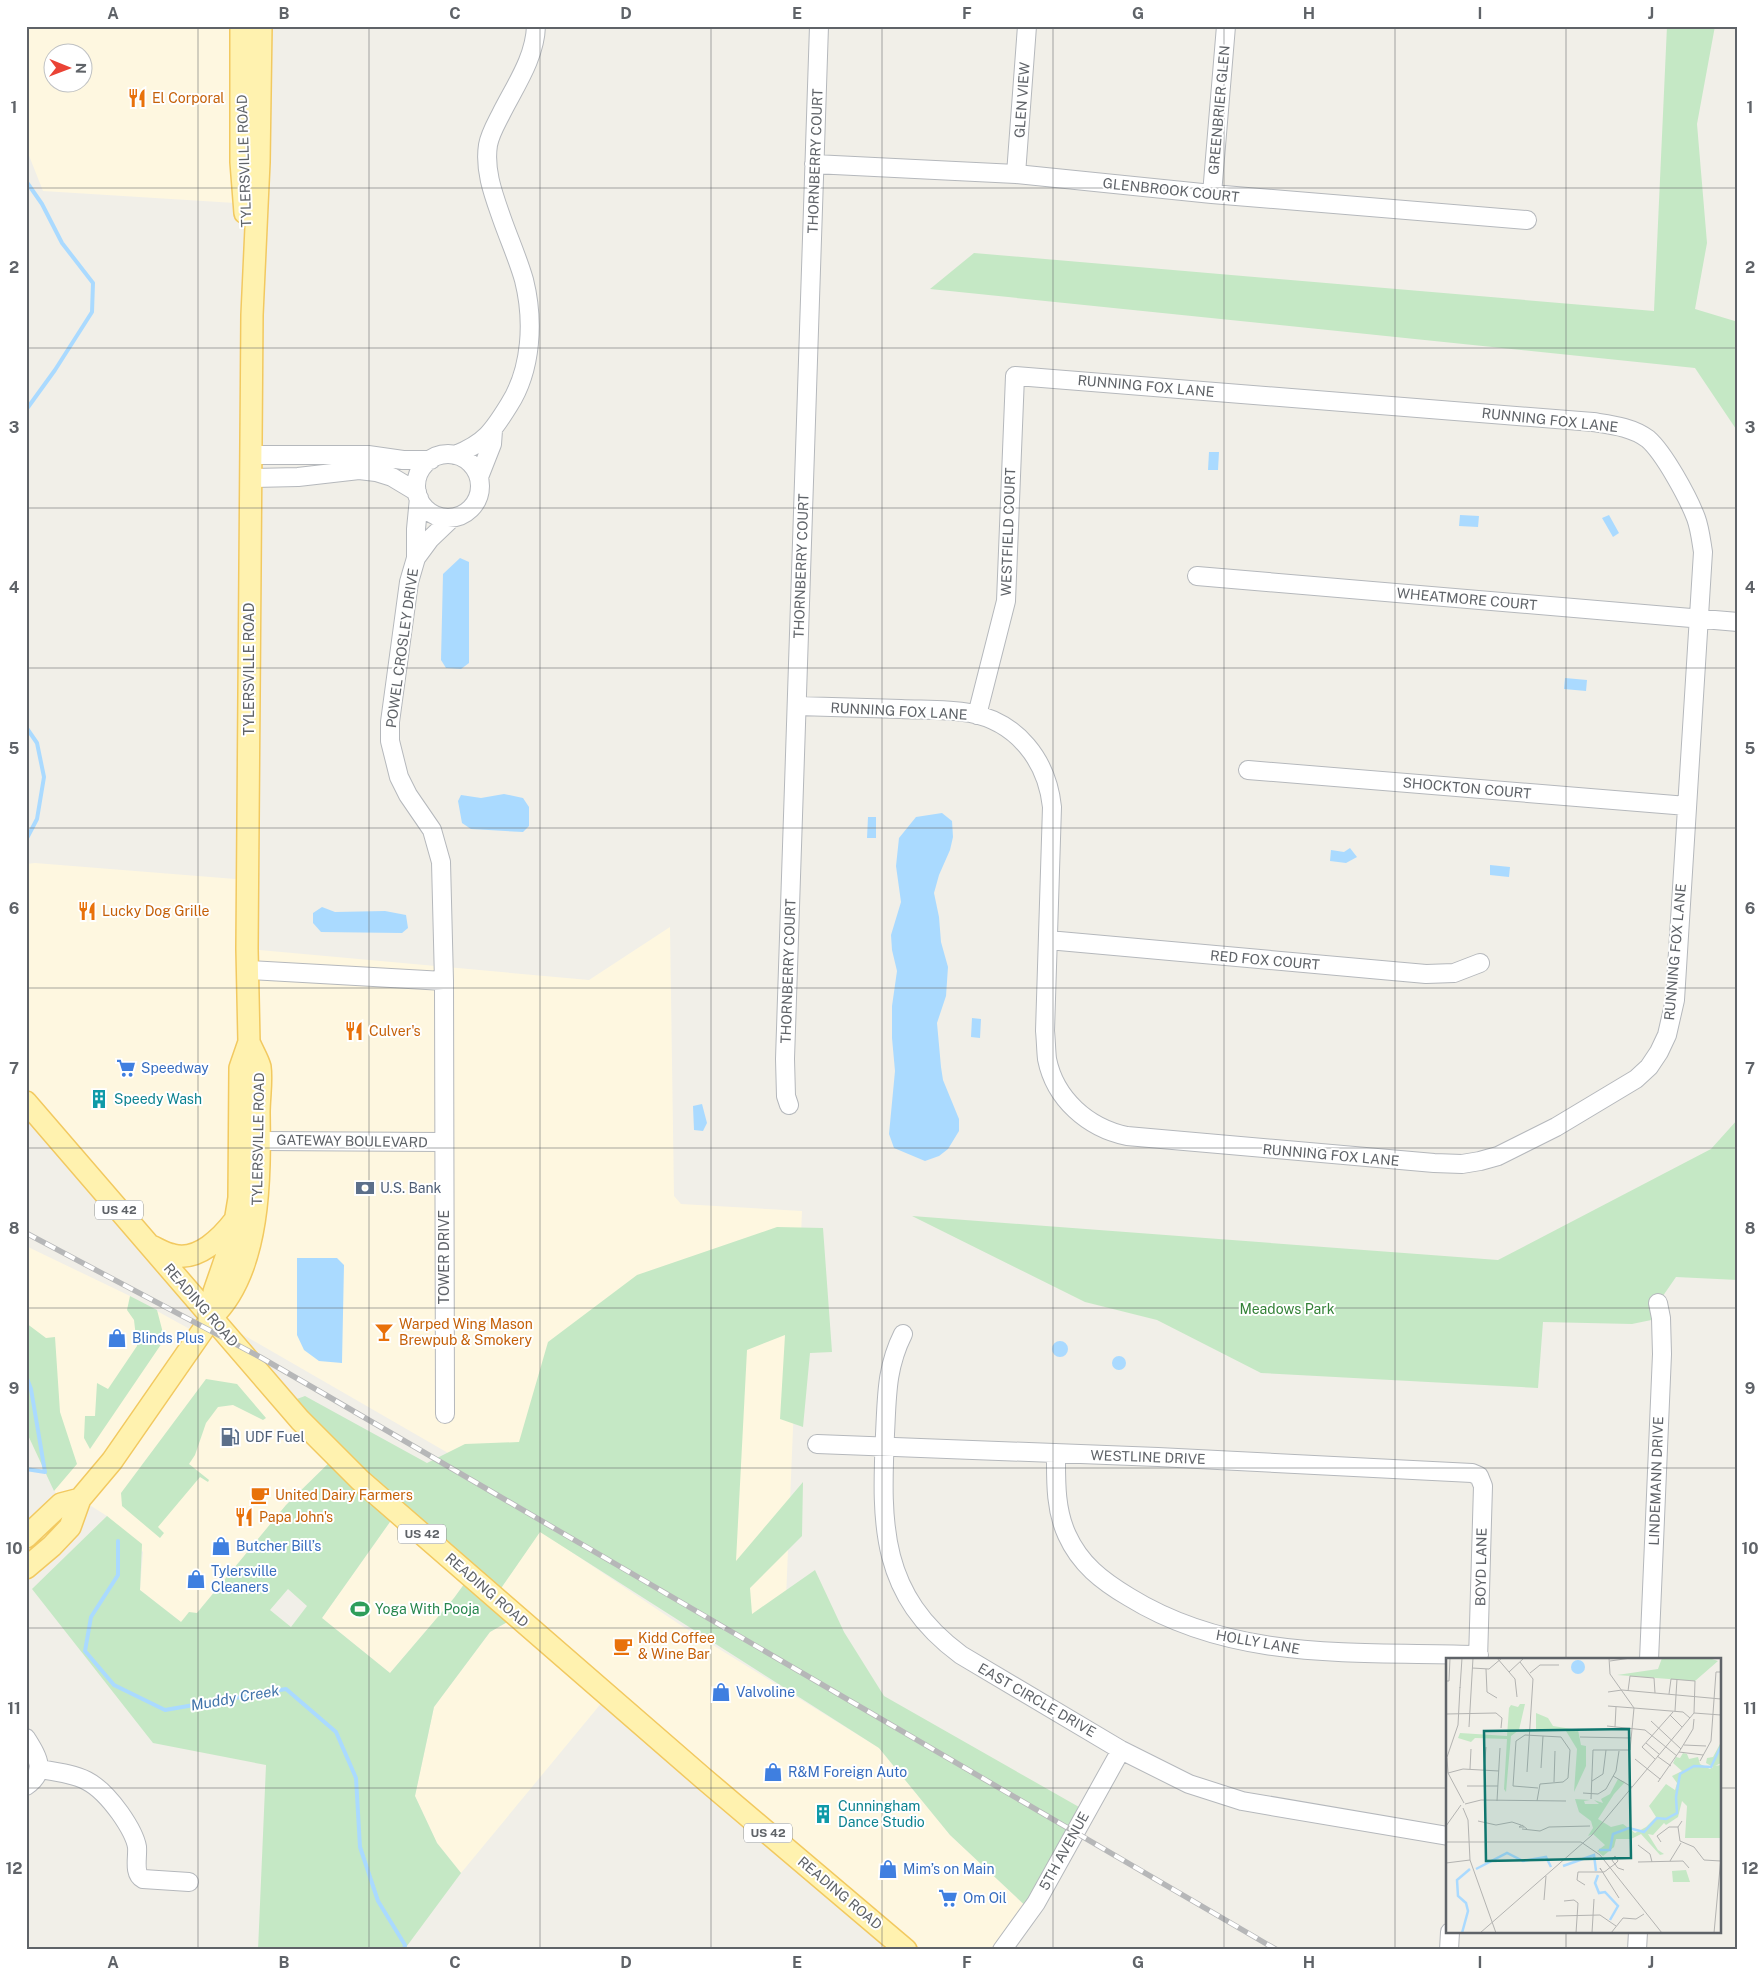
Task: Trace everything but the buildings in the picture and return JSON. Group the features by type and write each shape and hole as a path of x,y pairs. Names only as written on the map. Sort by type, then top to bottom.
{"main road":[{"name":"TYLERSVILLE ROAD","path":"241,26 241,162 252,296"},
{"name":"TYLERSVILLE ROAD","path":"212,1317 214,1292 232,1240 236,1218 240,1173 240,1068 249,1042 250,455 252,296 259,162 261,26"},
{"name":"TYLERSVILLE ROAD","path":"26,1568 52,1546 70,1527 80,1499 112,1461 212,1317 225,1305 234,1288 250,1242 257,1197 260,1141 260,1066 249,1042"},
{"name":"READING ROAD","path":"26,1102 300,1420 360,1480 703,1778 906,1950"},
{"path":"149,1246 175,1256 191,1255 222,1238 236,1218"},
{"name":"TYLERSVILLE ROAD","path":"26,1536 61,1504 80,1499"}],"street":[{"path":"479,477 489,453 494,430 513,399 527,359 529,303 524,278 491,188 488,146 493,130 533,48 536,26"},
{"name":"THORNBERRY COURT","path":"789,1105 786,1096 785,1059 820,26"},
{"name":"GLEN VIEW","path":"1016,174 1027,26"},
{"name":"GREENBRIER GLEN","path":"1212,194 1226,26"},
{"name":"GLENBROOK COURT","path":"814,164 1016,174 1212,194 1527,220"},
{"name":"RUNNING FOX LANE","path":"798,706 941,711 977,715 997,722 1013,732 1028,745 1039,761 1046,778 1052,806 1045,1031 1047,1059 1052,1076 1060,1092 1078,1113 1110,1131 1127,1136 1434,1163 1462,1164 1480,1162 1498,1156 1556,1127 1621,1090 1649,1067 1659,1052 1667,1035 1675,1000 1703,552 1695,516 1668,464 1648,440 1626,428 1593,422 1015,376"},
{"name":"WESTFIELD COURT","path":"977,715 1006,601 1015,376"},
{"path":"455,455 470,449 494,430"},
{"path":"250,455 368,455 403,460 431,460 447,454 455,455 470,463 479,477 480,486 475,504 461,516 441,518 432,514 424,507 418,495 392,477 359,470 298,477 250,478"},
{"path":"418,495 419,474 431,460"},
{"name":"POWEL CROSLEY DRIVE","path":"418,495 416,558 409,582 390,722 390,742 399,777 408,795 432,830 442,862 444,974"},
{"name":"POWEL CROSLEY DRIVE","path":"416,558 430,539 452,518"},
{"name":"WHEATMORE COURT","path":"1197,576 1738,622"},
{"name":"SHOCKTON COURT","path":"1248,770 1686,806"},
{"name":"RED FOX COURT","path":"1048,940 1426,974 1454,973 1480,963"},
{"path":"248,970 444,974"},
{"name":"TOWER DRIVE","path":"444,974 445,1414"},
{"name":"GATEWAY BOULEVARD","path":"260,1141 444,1142"},
{"name":"LINDEMANN DRIVE","path":"1649,1658 1662,1354 1661,1318 1658,1303"},
{"name":"EAST CIRCLE DRIVE","path":"904,1334 895,1350 887,1386 884,1446 884,1524 886,1543 905,1595 914,1611 932,1632 960,1656 1121,1750 1189,1784 1242,1802 1446,1836"},
{"name":"WESTLINE DRIVE","path":"817,1444 1455,1471 1479,1476"},
{"name":"HOLLY LANE","path":"1056,1453 1057,1497 1060,1516 1072,1546 1094,1574 1145,1607 1210,1634 1232,1640 1285,1649 1478,1657"},
{"name":"BOYD LANE","path":"1478,1657 1482,1486 1479,1476"},
{"path":"26,1738 38,1756 39,1769 36,1777 26,1786"},
{"name":"5TH AVENUE","path":"1002,1950 1036,1903 1121,1750"},
{"path":"39,1769 79,1776 102,1790 125,1820 134,1836 137,1873 139,1877 143,1879 189,1882"},
{"path":"1449,1950 1450,1934"},
{"path":"1637,1950 1638,1934"}],"shaded area":[{"path":"26,26 253,26 251,204 43,191 26,148"},
{"path":"35,863 248,880 248,949 589,980 670,927 674,1196 681,1204 802,1211 784,1647 214,1318 336,1456 286,1505 197,1613 181,1622 140,1590 143,1552 107,1516 80,1499 61,1504 26,1431 26,1246 130,1296 195,1332 212,1318 26,1102 26,864"},
{"path":"397,1512 470,1576 454,1598 390,1673 322,1618"},
{"path":"540,1531 682,1626 879,1748 950,1835 1031,1911 1001,1950 877,1950 890,1936 608,1695 461,1873 437,1843 415,1796 434,1707 490,1632 517,1616 495,1597"}],"green space":[{"path":"1667,26 1715,26 1697,124 1707,243 1695,309 1738,322 1738,432 1695,368 930,289 974,253 1654,311"},
{"name":"Meadows Park","path":"1738,1119 1738,1280 1676,1277 1658,1303 1661,1318 1632,1324 1543,1322 1538,1388 1261,1373 1157,1320 1085,1302 912,1216 1498,1260 1711,1149"},
{"path":"777,1227 823,1228 832,1352 810,1353 803,1427 780,1419 785,1335 747,1350 736,1561 803,1482 802,1536 750,1588 752,1614 815,1570 844,1632 884,1696 1086,1811 1031,1911 950,1835 879,1748 540,1532 495,1597 518,1616 490,1632 434,1707 415,1796 437,1843 461,1873 404,1950 258,1950 266,1765 153,1743 32,1589 107,1516 142,1544 140,1590 181,1622 189,1612 197,1613 286,1505 336,1456 286,1403 305,1396 427,1463 465,1444 519,1442 548,1342 637,1275","holes":["397,1512 470,1576 454,1598 390,1673 322,1618","288,1589 307,1606 291,1627 270,1610"]},
{"path":"130,1296 157,1310 163,1333 166,1333 162,1343 90,1449 84,1438 85,1416 95,1416 97,1383 108,1389 137,1346 134,1320 127,1310"},
{"path":"26,1323 46,1338 55,1337 60,1412 77,1464 54,1491 26,1431"},
{"path":"206,1379 237,1384 266,1418 263,1420 233,1405 218,1407 206,1423 195,1455 189,1464 209,1480 208,1482 200,1477 158,1527 164,1533 160,1538 122,1506 121,1493"}],"water":[{"path":"1209,452 1219,452 1218,470 1208,470"},
{"path":"1460,515 1479,516 1478,527 1459,526"},
{"path":"1609,515 1619,533 1613,537 1602,518"},
{"path":"460,558 469,562 469,663 461,669 446,668 441,660 443,574"},
{"path":"1565,678 1587,680 1586,691 1564,689"},
{"path":"504,794 523,798 529,807 529,826 523,832 471,829 462,823 458,801 461,795 481,798"},
{"path":"942,813 952,821 953,837 934,893 939,917 941,942 948,967 946,996 937,1023 943,1080 959,1119 959,1131 948,1149 939,1156 925,1161 894,1148 889,1134 895,1071 892,1006 897,971 891,935 901,902 896,866 899,838 916,817"},
{"path":"868,817 876,817 876,838 867,838"},
{"path":"1350,848 1357,857 1346,863 1330,861 1331,850 1344,852"},
{"path":"1490,865 1510,867 1509,877 1490,875"},
{"path":"322,907 335,912 385,911 406,915 408,928 402,933 321,932 313,923 313,913"},
{"path":"972,1018 981,1019 980,1038 971,1037"},
{"path":"702,1104 707,1123 703,1131 694,1130 693,1106"},
{"path":"297,1258 337,1258 344,1265 342,1363 319,1361 304,1350 297,1335"},
{"path":"1057,1341 1063,1341 1068,1346 1066,1355 1057,1357 1052,1352 1052,1346"},
{"path":"1116,1356 1122,1356 1126,1363 1122,1370 1116,1370 1112,1366 1112,1360"}],"waterway":[{"name":"Muddy Creek","path":"26,181 42,204 62,243 93,283 92,312 55,370 26,410"},
{"name":"Muddy Creek","path":"26,727 37,743 44,777 37,819 26,840"},
{"name":"Muddy Creek","path":"26,1376 31,1389 45,1472 26,1469"},
{"name":"Muddy Creek","path":"118,1541 118,1575 91,1617 85,1651 114,1685 165,1710 286,1689 336,1732 356,1778 360,1847 378,1901 405,1945 404,1950"}],"railway":[{"path":"26,1233 260,1357 1277,1950"}],"place":[{"name":"El Corporal","path":"137,98"},
{"name":"Lucky Dog Grille","path":"87,911"},
{"name":"Culver's","path":"354,1031"},
{"name":"Speedway","path":"126,1068"},
{"name":"Speedy Wash","path":"99,1099"},
{"name":"U.S. Bank","path":"365,1188"},
{"name":"Warped Wing Mason Brewpub & Smokery","path":"384,1332"},
{"name":"Blinds Plus","path":"117,1338"},
{"name":"UDF Fuel","path":"230,1437"},
{"name":"United Dairy Farmers","path":"260,1495"},
{"name":"Papa John's","path":"244,1517"},
{"name":"Butcher Bill’s","path":"221,1546"},
{"name":"Tylersville Cleaners","path":"196,1579"},
{"name":"Yoga With Pooja","path":"360,1609"},
{"name":"Kidd Coffee & Wine Bar","path":"623,1646"},
{"name":"Valvoline","path":"721,1692"},
{"name":"R&M Foreign Auto","path":"773,1772"},
{"name":"Cunningham Dance Studio","path":"823,1814"},
{"name":"Mim’s on Main","path":"888,1869"},
{"name":"Om Oil","path":"948,1898"}]}
